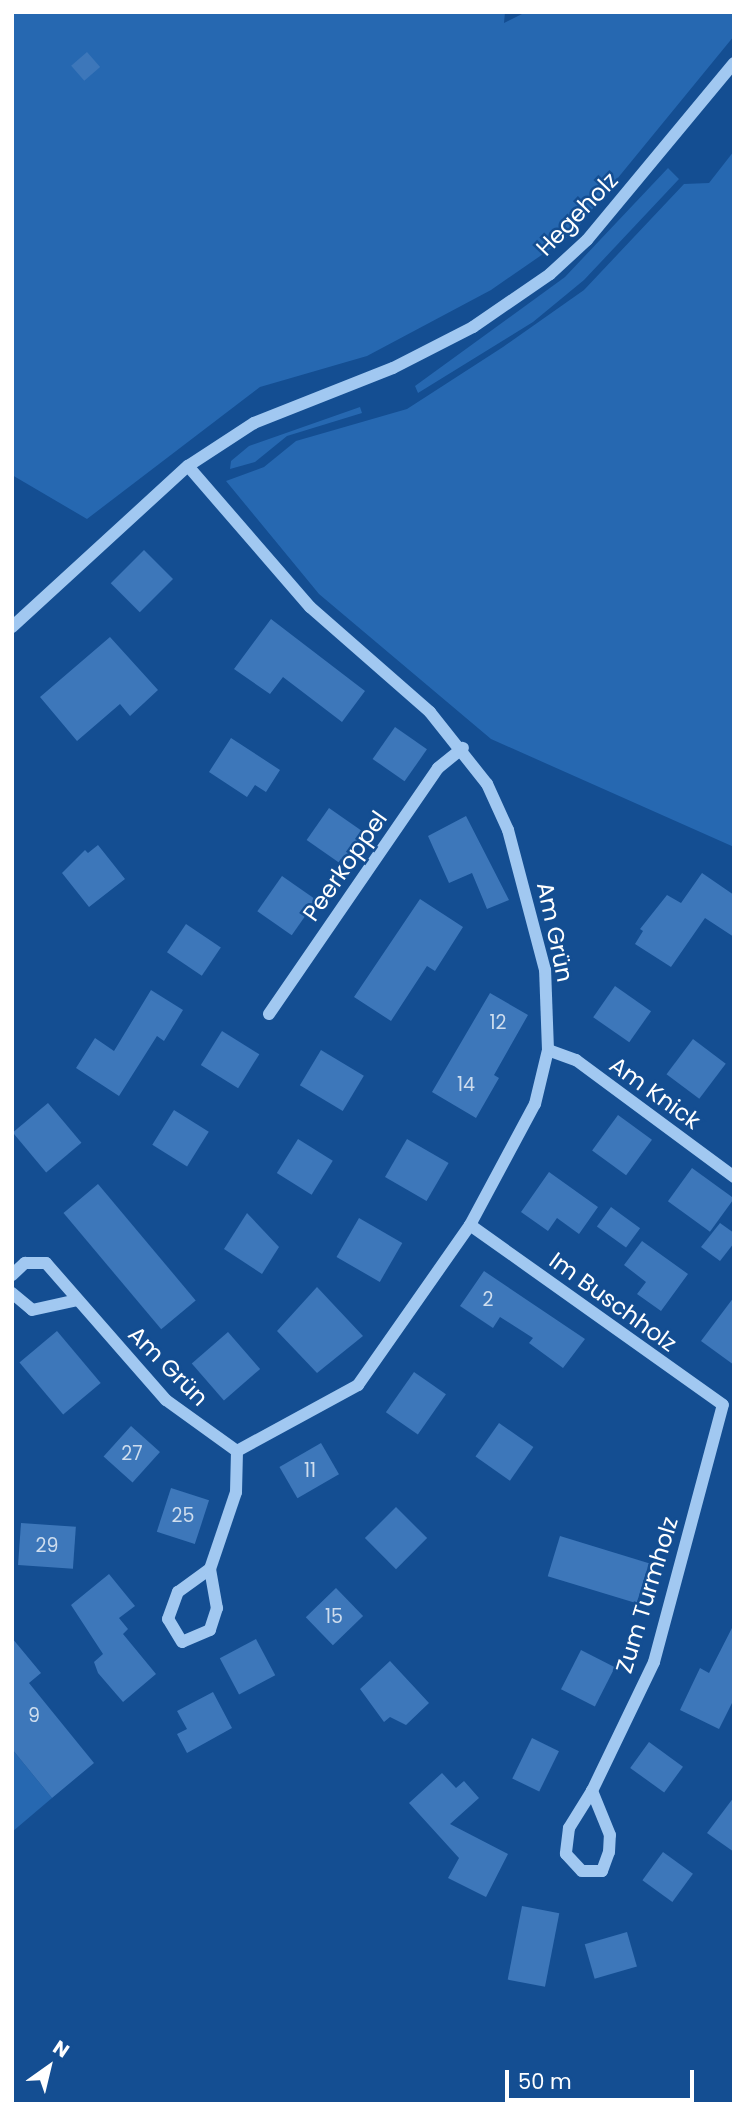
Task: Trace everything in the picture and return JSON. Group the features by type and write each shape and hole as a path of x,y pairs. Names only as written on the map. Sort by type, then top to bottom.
{"street":[{"name":"Hegeholz","path":"12,627 113,530 188,466 254,423 378,373 473,327 550,274 587,240 734,63"},
{"name":"Am Grün","path":"12,1275 25,1263 46,1263 166,1400 237,1451 358,1385 470,1225 535,1104 548,1050 545,970 508,830 487,784 463,748 430,712 310,607 188,466"},
{"name":"Peerkoppel","path":"269,1014 438,768 463,748"},
{"name":"Am Knick","path":"548,1050 576,1060 734,1177"},
{"name":"Im Buschholz","path":"470,1225 728,1401"},
{"path":"12,1293 32,1310 77,1300"},
{"name":"Zum Turmholz","path":"592,1791 610,1835 610,1852 602,1871 582,1871 566,1854 569,1828 592,1791 654,1662 728,1401"},
{"path":"210,1569 178,1592 168,1619 182,1642 210,1630 217,1608 210,1569 236,1492 237,1451"}],"shaded area":[{"path":"12,12 505,12 504,23 526,12 734,12 734,36 572,234 491,290 367,356 260,387 87,519 12,475"},
{"path":"734,151 734,847 491,739 319,594 226,481 264,467 296,441 407,409 503,347 584,290 684,184 709,183"},
{"path":"668,168 679,179 584,280 533,322 418,393 415,386 565,277"},
{"path":"360,407 362,413 287,436 255,462 230,469 231,461 249,446"},
{"path":"12,1749 52,1798 12,1832"}],"building":[{"path":"87,52 100,67 84,81 71,66"},
{"path":"144,550 173,579 140,612 111,583"},
{"path":"271,619 365,691 342,722 283,677 270,694 234,669"},
{"path":"110,637 158,690 130,716 120,704 77,741 40,697"},
{"path":"395,727 427,749 405,781 373,759"},
{"path":"231,738 280,770 266,792 255,785 247,797 209,772"},
{"path":"329,808 363,832 341,864 307,840"},
{"path":"466,816 509,900 487,909 472,873 449,883 428,836"},
{"path":"98,845 125,879 89,907 62,873 85,850 88,853"},
{"path":"702,873 734,895 734,937 705,918 671,967 635,944 643,931 640,929 667,895 681,903"},
{"path":"282,876 316,900 292,935 257,911"},
{"path":"420,899 463,927 435,971 427,966 391,1021 354,997"},
{"path":"186,924 221,947 202,976 167,952"},
{"path":"615,986 651,1011 629,1042 593,1017"},
{"path":"151,990 183,1010 164,1041 157,1036 119,1096 76,1068 95,1038 114,1051"},
{"path":"490,993 528,1015 494,1075 499,1078 476,1118 432,1092"},
{"path":"222,1031 259,1054 238,1088 201,1065"},
{"path":"693,1039 726,1064 699,1099 667,1074"},
{"path":"321,1050 364,1076 343,1111 300,1085"},
{"path":"48,1103 81,1143 46,1172 13,1133"},
{"path":"174,1110 209,1132 187,1166 152,1145"},
{"path":"618,1115 652,1140 626,1175 592,1151"},
{"path":"298,1139 333,1161 312,1195 277,1173"},
{"path":"407,1139 449,1163 427,1201 385,1177"},
{"path":"692,1168 734,1199 710,1232 668,1201"},
{"path":"549,1172 598,1207 579,1234 557,1218 548,1231 521,1212"},
{"path":"98,1184 196,1300 161,1329 64,1213"},
{"path":"611,1207 640,1228 626,1248 597,1226"},
{"path":"247,1213 279,1247 262,1274 224,1249"},
{"path":"359,1218 402,1243 380,1282 336,1257"},
{"path":"720,1223 734,1233 734,1243 720,1261 701,1247"},
{"path":"642,1241 688,1274 661,1311 637,1294 646,1282 624,1265"},
{"path":"484,1271 585,1339 563,1368 529,1343 533,1338 500,1317 493,1328 460,1306"},
{"path":"317,1287 363,1336 317,1373 277,1331"},
{"path":"734,1297 734,1365 701,1341"},
{"path":"57,1331 101,1383 63,1415 19,1362"},
{"path":"228,1332 260,1369 224,1400 192,1363"},
{"path":"414,1372 446,1394 418,1435 386,1412"},
{"path":"499,1423 533,1447 510,1481 475,1457"},
{"path":"131,1426 160,1452 133,1483 104,1456"},
{"path":"321,1443 339,1474 297,1498 279,1467"},
{"path":"171,1488 209,1500 195,1544 157,1532"},
{"path":"396,1507 427,1538 396,1569 365,1538"},
{"path":"21,1523 76,1527 73,1569 18,1565"},
{"path":"560,1536 649,1563 637,1603 548,1576"},
{"path":"109,1574 135,1606 119,1618 128,1629 123,1634 156,1674 123,1702 98,1673 94,1662 103,1654 71,1605"},
{"path":"336,1588 363,1616 333,1645 306,1617"},
{"path":"734,1624 734,1699 719,1729 680,1710 700,1668 709,1673"},
{"path":"12,1638 41,1673 29,1683 94,1763 52,1798 12,1749"},
{"path":"256,1639 275,1675 239,1694 220,1658"},
{"path":"581,1650 615,1667 595,1706 561,1689"},
{"path":"390,1661 429,1703 406,1725 390,1717 384,1722 360,1689"},
{"path":"213,1692 232,1728 187,1753 177,1734 187,1729 177,1711"},
{"path":"532,1738 559,1751 539,1792 512,1778"},
{"path":"649,1742 683,1767 664,1793 630,1768"},
{"path":"442,1773 456,1788 464,1781 479,1798 450,1824 508,1854 486,1897 448,1878 459,1858 409,1803"},
{"path":"734,1797 734,1852 707,1833"},
{"path":"663,1852 693,1874 672,1902 642,1880"},
{"path":"522,1906 559,1913 545,1987 508,1980"},
{"path":"627,1932 637,1967 595,1979 585,1944"}]}
